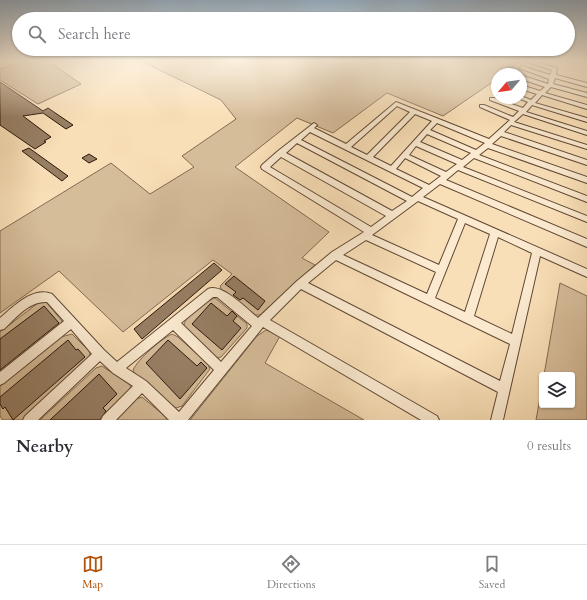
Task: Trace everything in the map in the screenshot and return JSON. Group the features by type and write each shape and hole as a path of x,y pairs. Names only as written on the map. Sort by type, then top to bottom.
{"street":[{"path":"540,80 587,85"},
{"path":"548,80 587,95"},
{"path":"0,325 30,301 44,296 53,300 100,354 116,369 142,385 179,420 260,323 300,284 335,255 414,199 488,143 540,94 551,81"},
{"path":"527,89 587,107"},
{"path":"527,100 587,120"},
{"path":"347,147 394,104 398,104 488,143 587,180"},
{"path":"504,104 587,133"},
{"path":"482,106 512,121 587,147"},
{"path":"368,158 415,111"},
{"path":"392,169 436,120"},
{"path":"429,188 368,158 312,127 266,165 265,168 367,233 441,270"},
{"path":"426,131 474,154 587,199"},
{"path":"499,133 587,163"},
{"path":"296,140 414,199 463,218 587,273"},
{"path":"415,143 459,165 587,219"},
{"path":"280,153 392,215"},
{"path":"404,155 442,178 587,243"},
{"path":"429,300 463,218"},
{"path":"468,318 495,232"},
{"path":"497,420 537,251"},
{"path":"335,255 515,341"},
{"path":"300,284 503,390"},
{"path":"116,369 174,324 209,293 214,292 219,293 260,323 433,420"},
{"path":"0,379 71,322"},
{"path":"174,324 221,369"},
{"path":"29,420 100,354"},
{"path":"107,420 142,385"}],"shaded area":[{"path":"0,80 75,80 81,84 38,104"},
{"path":"179,80 491,80 491,83 443,116 387,93 333,133 297,118 235,167 329,232 302,258 315,265 260,315 255,315 220,288 232,274 213,260 123,332 59,271 0,313 0,231 111,163 150,194 194,167 182,156 236,119 221,100"},
{"path":"560,283 587,296 587,420 536,420 539,404 539,408 575,408 575,372 545,372"},
{"path":"215,298 247,324 247,328 221,357 217,358 187,330 184,325 188,317 196,309"},
{"path":"46,302 62,321 60,327 0,375 0,332 38,303"},
{"path":"266,330 280,336 265,363 364,420 190,420 257,336"},
{"path":"72,334 90,352 89,360 22,420 3,420 0,416 0,386 61,337"},
{"path":"172,334 178,337 208,364 210,369 182,406 176,408 135,374 133,370 150,350"},
{"path":"102,366 130,385 131,390 101,420 40,420 96,368"},
{"path":"142,397 166,417 166,420 115,420 136,399"}],"building":[{"path":"0,82 43,111 48,108 73,125 66,129 43,113 23,116 51,137 35,149 0,125"},
{"path":"29,148 68,176 62,181 22,151"},
{"path":"89,154 97,159 89,163 82,158"},
{"path":"214,263 222,270 142,339 134,329"},
{"path":"234,276 265,301 258,310 243,298 240,300 233,295 236,292 225,284"},
{"path":"211,303 227,316 232,311 237,316 233,321 241,328 222,350 192,324"},
{"path":"44,306 59,323 0,370 0,339"},
{"path":"68,340 76,350 78,349 85,357 13,420 5,407 3,409 0,404 0,397"},
{"path":"168,340 197,366 201,362 207,368 180,399 146,363"},
{"path":"99,374 117,394 103,408 106,411 100,420 50,420"}]}
